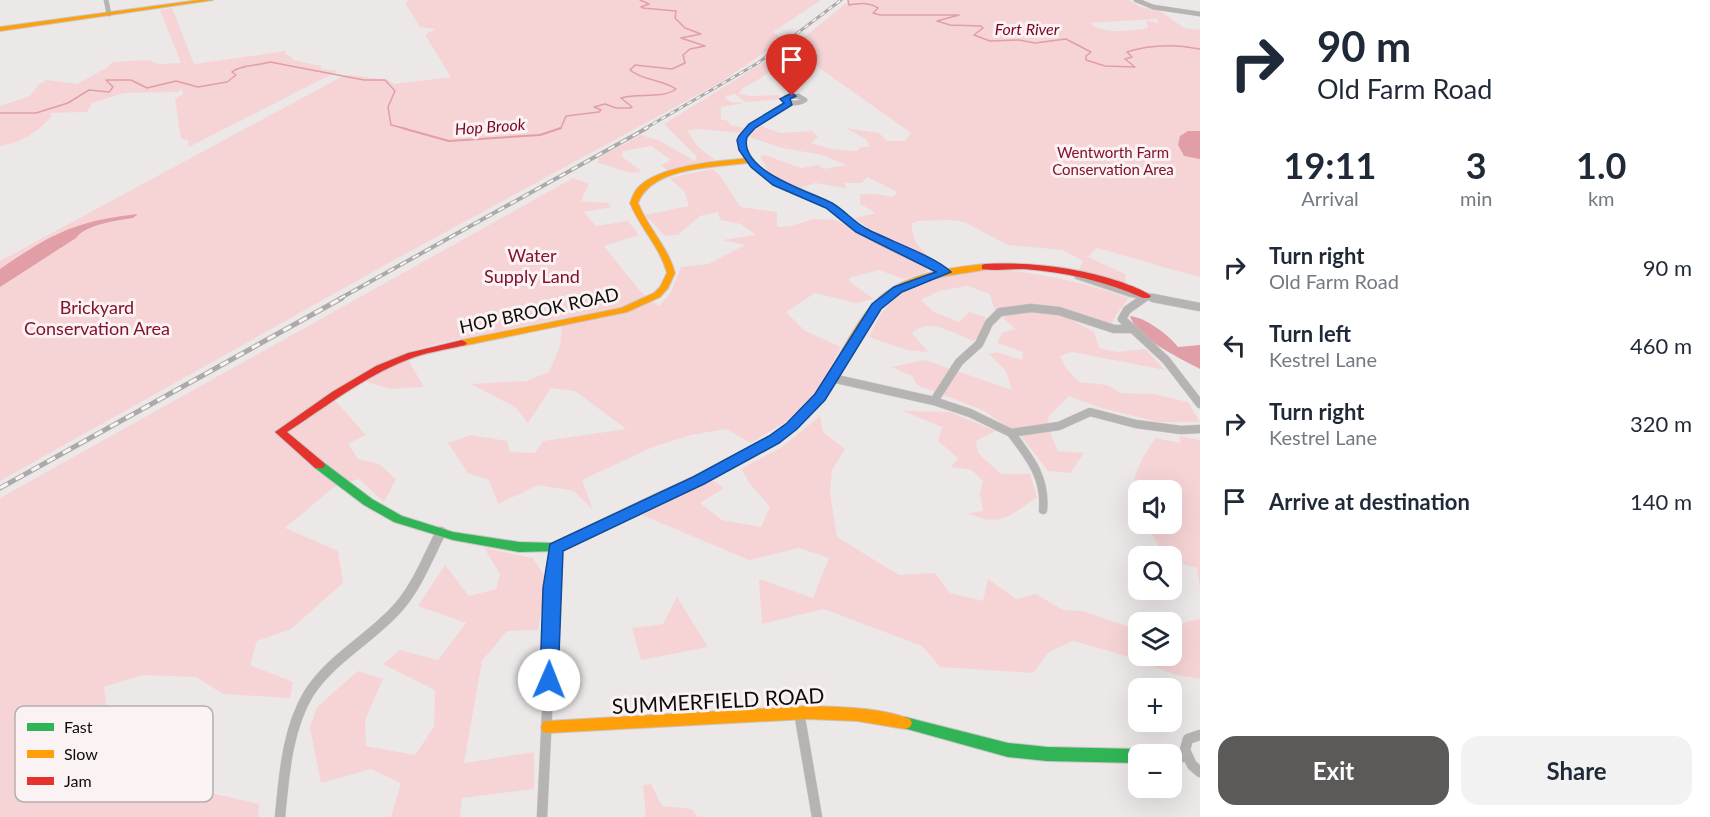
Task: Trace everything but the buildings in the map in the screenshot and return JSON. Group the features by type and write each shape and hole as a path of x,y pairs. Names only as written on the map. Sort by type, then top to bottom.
{"street":[{"path":"106,0 109,14"},
{"path":"0,29 210,0"},
{"path":"1136,0 1153,7 1200,14"},
{"path":"789,103 746,132 741,140 750,160 760,171 776,183 820,201 860,230 946,272"},
{"name":"HOP BROOK ROAD","path":"441,532 399,520 375,506 280,432 372,372 409,355 613,313 648,300 664,288 671,273 666,253 635,210 633,201 638,191 667,175 750,160"},
{"path":"280,817 290,748 301,709 308,696 330,668 402,603 441,532 539,549 555,548 698,480 767,444 805,413 820,397 876,306 898,289 946,272 1008,265 1050,269 1095,277 1129,287 1146,296 1200,307"},
{"path":"1146,296 1127,310 1122,319 1166,360 1200,404"},
{"path":"934,400 959,362 979,344 989,323 1000,312 1031,308 1059,311 1114,329 1131,329"},
{"path":"832,378 934,400 970,413 1011,433 1040,473 1046,494 1043,510"},
{"path":"1011,433 1059,426 1090,412 1136,424 1181,430 1200,429"},
{"path":"542,817 555,548"},
{"path":"799,712 817,817"},
{"name":"SUMMERFIELD ROAD","path":"548,727 631,724 799,712 856,715 901,722 1008,750 1047,754 1128,756"},
{"path":"1200,735 1188,739 1185,744 1187,757 1200,772"},
{"path":"1182,757 1187,757"}],"green space":[{"name":"Brickyard Conservation Area","path":"409,0 821,0 773,32 781,38 771,45 774,46 721,82 396,259 0,481 0,261 341,77 351,75 388,80 394,84 451,77 425,35 435,29 420,27 405,3"},
{"name":"Wentworth Farm Conservation Area","path":"850,0 1129,0 1141,7 1159,10 1184,28 1200,30 1200,277 1096,248 1088,257 1125,274 1126,283 1078,272 1083,261 1063,250 1008,245 964,222 917,221 912,224 913,235 932,260 870,230 855,218 876,213 860,204 860,194 893,197 897,192 867,177 862,183 845,183 846,188 815,183 801,188 776,178 768,172 760,156 765,155 801,168 819,165 823,169 846,165 822,155 782,148 749,137 761,126 780,133 812,131 818,137 811,143 830,149 857,151 861,147 869,147 867,140 846,128 879,133 887,141 905,141 911,133 791,48","holes":["1157,19 1158,23 1146,20 1148,28 1118,31 1103,30 1090,23"]},
{"path":"172,8 194,64 286,51 285,54 293,60 321,66 321,69 338,71 189,147 188,140 181,139 175,99 183,94 182,88 178,92 124,93 92,103 87,112 50,113 51,117 34,133 22,140 0,146 0,106 30,96 39,84 47,80 77,84 108,67 112,62 149,60 159,64 181,63 160,10"},
{"path":"779,53 791,55 789,64 774,69 745,86 739,94 779,95 781,99 745,102 735,94 724,97 731,102 744,103 721,107 721,119 728,121 730,125 745,128 740,133 687,130 698,147 715,160 709,164 668,171 661,165 671,160 651,146 623,151 622,157 642,171 631,173 598,163 598,158 641,135 660,141 695,161 697,157 664,124"},
{"name":"Water Supply Land","path":"712,169 721,177 741,207 777,212 777,227 814,219 836,220 924,265 928,271 904,279 879,270 849,278 850,282 874,299 856,303 815,293 786,312 805,331 841,347 819,390 793,417 751,443 726,429 691,435 653,447 582,480 593,510 574,491 538,485 498,504 489,480 468,473 448,443 471,435 507,441 510,452 535,453 543,441 626,429 575,391 551,388 528,423 515,407 471,384 526,381 549,372 560,346 563,318 440,343 404,353 424,387 390,389 354,378 331,396 366,435 348,444 358,459 379,464 396,479 384,502 359,479 334,487 285,528 338,551 343,583 291,629 257,641 250,665 293,682 290,698 223,694 196,677 142,675 104,687 106,706 15,706 15,802 213,802 213,794 259,804 258,817 0,817 0,498 573,178 589,184 581,201 608,203 611,207 584,212 596,226 628,221 639,235 604,246 640,291 659,306 670,294 681,267 708,264 745,245 722,240 756,235 741,224 720,220 718,212 700,216 678,235 665,236 645,215 689,206 684,191 669,178"},
{"path":"996,270 1064,279 1129,298 1111,325 1079,313 1069,318 1094,332 1099,348 1117,352 1145,349 1165,370 1072,352 1060,356 1066,368 1079,382 1107,385 1121,393 1154,394 1188,402 1200,422 1158,422 1101,408 1069,396 1048,417 1051,435 1058,451 1084,453 1070,473 1048,471 1024,440 985,411 917,385 912,376 891,367 925,360 1012,390 1006,371 989,354 996,352 1022,360 1023,352 997,343 1002,333 1015,329 994,309 990,294 967,286 939,291 921,300 934,312 959,322 969,312 986,317 980,336 973,341 942,328 919,328 912,333 928,352 907,350 869,337 883,312 908,289 936,278"},
{"path":"903,411 950,412 996,431 976,441 978,453 1001,474 1030,474 1037,497 1013,514 997,519 979,518 968,513 983,511 980,494 983,481 972,470 951,467 958,458 938,441 942,427"},
{"path":"820,416 823,432 845,449 832,470 830,493 837,537 899,575 935,573 950,593 983,601 988,579 1016,599 1036,594 1063,610 1083,611 1128,627 1128,657 1073,641 1049,652 1033,673 940,667 922,646 824,609 762,624 759,579 813,598 829,558 799,548 749,560 642,515 695,487 714,481 724,488 700,503 722,520 761,527 770,507 750,484 741,469 782,447"},
{"path":"1179,436 1200,440 1200,588 1197,568 1182,564 1182,546 1159,546 1152,534 1182,534 1182,480 1134,479 1142,459 1155,438 1181,443"},
{"path":"484,548 533,558 547,580 538,630 507,631 482,661 464,763 534,752 534,789 462,798 460,817 391,817 401,783 371,769 321,783 310,728 317,707 358,671 383,679 365,720 366,746 415,755 434,727 435,690 383,664 400,650 438,660 466,623 418,606 445,565 469,596 496,589 500,574"},
{"path":"677,597 708,647 641,660 632,628 663,624"},
{"path":"1200,619 1200,679 1176,675 1152,666 1182,666 1182,623"},
{"path":"651,784 662,806 692,809 698,817 646,817 643,785"}],"shaded area":[{"path":"1188,131 1200,131 1200,159 1184,156 1178,145 1180,136"},
{"path":"138,214 133,218 102,224 80,233 76,238 0,287 0,269 49,238 80,225"},
{"path":"1130,316 1156,327 1178,347 1200,345 1200,369 1150,340 1134,324"}],"waterway":[{"name":"Hop Brook","path":"561,128 566,116 599,112 601,110 594,107 605,104 616,108 630,108 632,107 621,98 663,94 676,89 630,70 635,65 672,69 685,63 683,55 690,49 705,46 681,38 701,34 685,28 675,18 676,11 643,8 641,7 649,4 640,0"},
{"name":"Fort River","path":"848,0 849,5 874,6 878,8 873,13 880,15 959,15 937,21 950,25 981,26 983,28 974,35 990,41 1019,40 1035,43 1066,39 1091,52 1086,56 1086,60 1105,66 1135,67 1125,59 1132,57 1127,52 1145,47 1181,46 1200,49"},
{"name":"Hop Brook","path":"0,113 36,113 68,103 89,90 109,92 113,87 106,80 131,80 147,88 176,81 198,87 227,82 236,75 232,72 235,70 270,62 364,80 385,80 395,91 388,107 391,125 407,129"},
{"name":"Hop Brook","path":"402,128 449,141 540,135 561,128"},
{"name":"Hop Brook","path":"557,129 561,128"}],"railway":[{"path":"644,129 758,63 841,0"},
{"path":"339,299 647,128"},
{"path":"0,488 342,298"}],"traffic: fast":[{"path":"319,465 368,502 398,519 453,536 519,547 555,548 666,494"},
{"path":"905,723 1008,750 1047,754 1128,756"}],"traffic: slow":[{"path":"0,29 210,0"},
{"path":"462,343 624,310 657,295 664,288 671,273 664,254 642,221 634,203 639,191 650,182 676,171 750,160"},
{"path":"666,494 747,455 777,437 805,414 827,385 864,322 885,297 911,282 926,277 956,270 985,267"},
{"path":"548,727 807,713 857,714 905,723"}],"traffic: jam":[{"path":"985,267 1024,267 1067,272 1110,282 1146,296"},
{"path":"319,465 280,432 350,385 380,368 411,355 462,343"}],"route":[{"path":"549,680 555,548 698,480 774,439 792,426 820,397 876,306 898,289 932,275 946,272 860,230 830,206 776,183 754,165 743,150 741,140 743,136 752,126 789,103 785,99 787,96 792,96"}]}
